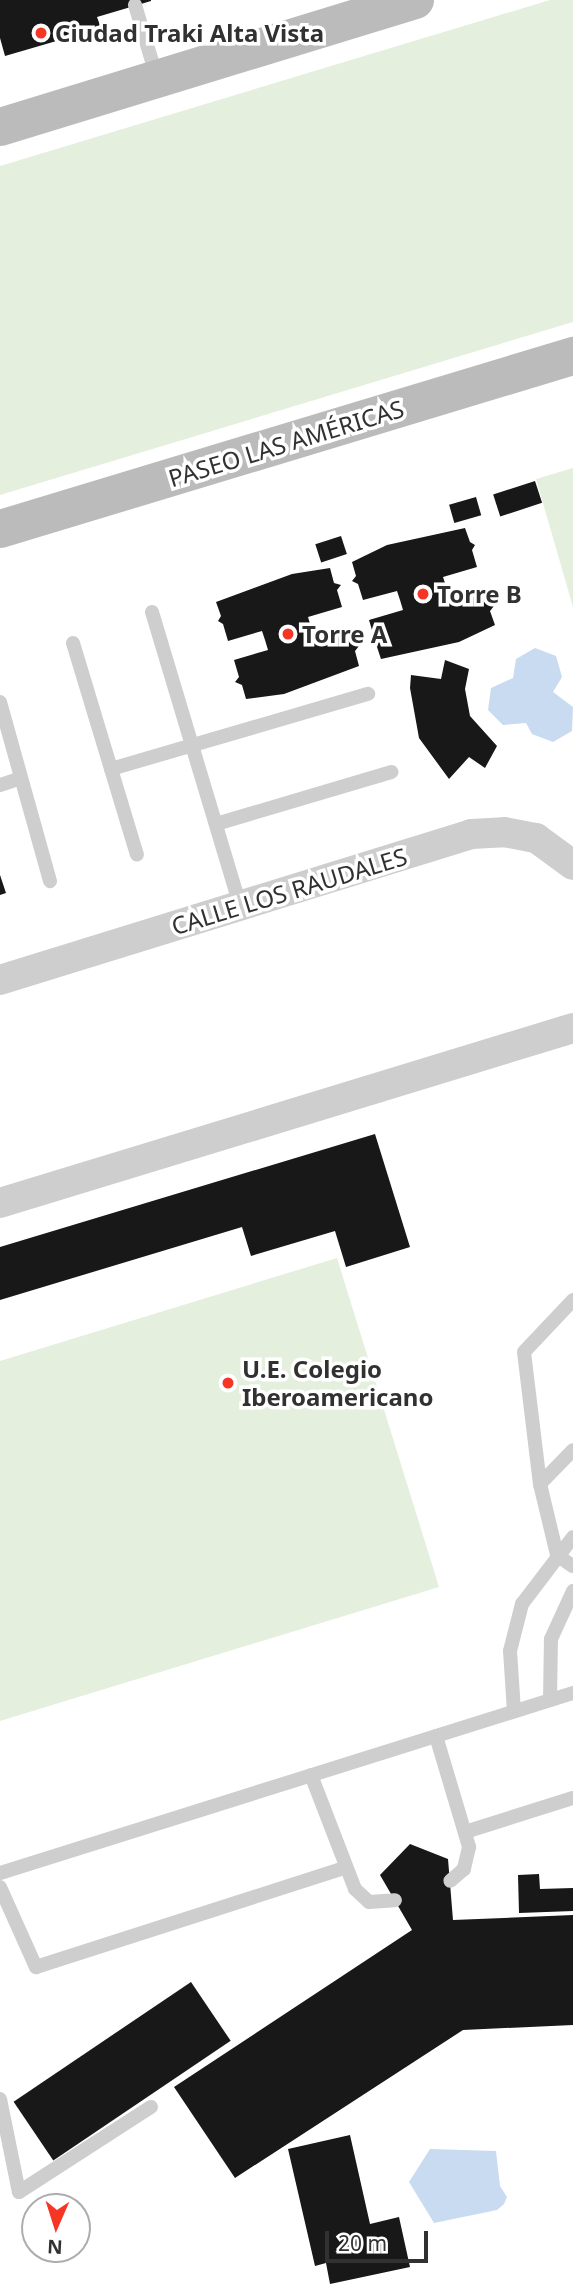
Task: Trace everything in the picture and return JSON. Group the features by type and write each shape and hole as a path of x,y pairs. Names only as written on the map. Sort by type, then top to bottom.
{"main road":[{"path":"0,127 415,0"},
{"name":"PASEO LAS AMÉRICAS","path":"0,529 573,356"}],"street":[{"name":"CALLE LOS RAUDALES","path":"0,980 471,834 504,832 536,838 573,865"},
{"path":"0,1203 573,1028"}],"lane":[{"path":"135,5 158,79"},
{"path":"152,612 240,906"},
{"path":"73,643 137,855"},
{"path":"111,769 368,694"},
{"path":"0,702 50,881"},
{"path":"216,824 391,772"},
{"path":"0,785 21,778"},
{"path":"573,1300 524,1352 540,1484 557,1555 573,1566"},
{"path":"540,1484 573,1450"},
{"path":"514,1712 512,1635 522,1604 573,1537"},
{"path":"550,1700 551,1639 573,1591"},
{"path":"0,1873 573,1693"},
{"path":"436,1736 465,1832 468,1861 450,1881"},
{"path":"311,1775 345,1868 365,1900 395,1900"},
{"path":"465,1832 573,1798"},
{"path":"0,1887 36,1967 345,1868"},
{"path":"0,2099 19,2192 151,2107"}],"green space":[{"path":"550,0 573,0 573,322 0,495 0,166"},
{"path":"573,468 573,607 536,479"},
{"path":"337,1258 439,1587 0,1721 0,1361"}],"water":[{"path":"535,648 556,656 562,677 553,692 573,707 572,731 553,742 532,734 526,723 503,725 488,710 491,688 513,678 516,659"},
{"path":"430,2149 496,2151 500,2186 507,2197 504,2204 497,2210 434,2223 409,2182"}],"building":[{"name":"Ciudad Traki Alta Vista","path":"0,0 151,1 97,17 101,28 5,56 0,38"},
{"path":"535,481 542,503 500,516 493,495"},
{"path":"476,497 481,515 454,523 449,505"},
{"name":"Torre B","path":"465,528 470,542 475,545 472,550 477,567 443,577 449,596 483,587 488,604 494,606 490,611 495,625 459,642 381,659 376,644 371,642 374,637 369,620 403,610 397,591 363,600 358,584 352,581 356,576 352,562 387,545"},
{"path":"341,536 347,554 321,562 315,544"},
{"name":"Torre A","path":"330,568 334,583 341,585 337,590 342,607 308,617 314,637 348,627 353,643 359,646 355,651 359,666 284,694 246,699 242,685 235,682 239,677 234,660 268,650 265,640 262,631 228,641 223,624 218,621 221,616 216,602 292,574"},
{"path":"445,660 469,669 465,689 470,716 497,746 485,768 469,757 449,779 419,738 410,688 411,675 441,679"},
{"path":"0,875 6,893 0,895"},
{"path":"375,1134 410,1247 346,1267 335,1231 251,1256 242,1227 0,1300 0,1247"},
{"path":"410,1844 448,1859 453,1920 573,1915 573,2025 463,2030 235,2178 174,2087 412,1930 380,1875"},
{"path":"539,1874 540,1889 573,1888 573,1911 519,1913 518,1875"},
{"path":"191,1982 231,2041 53,2161 14,2102"},
{"path":"350,2135 370,2224 399,2217 410,2267 330,2284 326,2263 315,2266 288,2149"}],"place":[{"name":"Ciudad Traki Alta Vista","path":"41,33"},
{"name":"Torre B","path":"423,594"},
{"name":"Torre A","path":"288,634"},
{"name":"U.E. Colegio Iberoamericano","path":"228,1383"}]}
